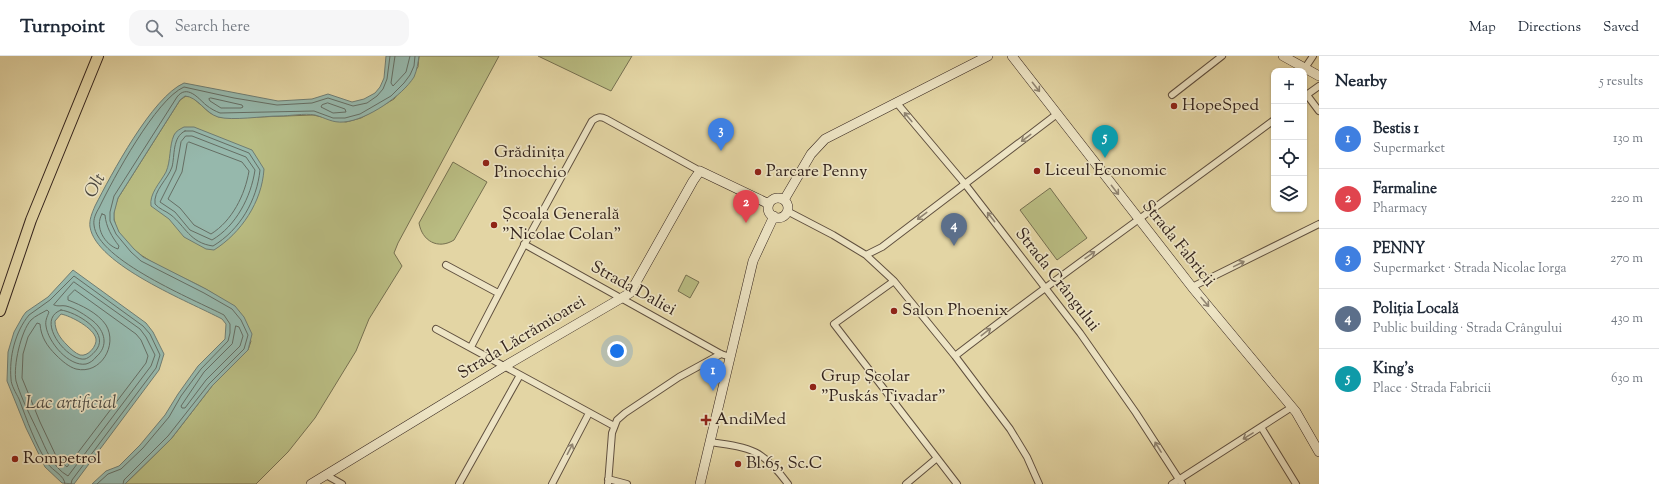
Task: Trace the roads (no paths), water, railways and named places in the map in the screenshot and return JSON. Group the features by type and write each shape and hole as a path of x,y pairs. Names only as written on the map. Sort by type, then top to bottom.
{"main road":[{"path":"0,311 31,220 98,56"},
{"path":"784,200 811,154 825,138 988,56"},
{"name":"Strada Fabricii","path":"1012,56 1192,287 1292,407 1304,424 1319,452"},
{"path":"1283,56 1305,68"},
{"path":"1307,69 1319,76"},
{"path":"700,171 769,204"},
{"name":"Strada Lăcrămioarei","path":"311,484 505,366 630,293 700,171"},
{"path":"775,198 784,200 788,205 787,212 780,217 774,216 770,212 769,204 775,198"},
{"path":"700,484 710,442 725,356 753,261 774,216"}],"street":[{"path":"1172,95 1222,56"},
{"path":"1305,68 1313,56"},
{"path":"1307,95 1319,86"},
{"path":"1307,97 1319,111"},
{"name":"Strada Crângului","path":"896,102 965,184 1101,361 1181,482"},
{"path":"866,255 882,247 1057,114"},
{"path":"471,347 524,244 592,121 598,117 606,119 700,171"},
{"path":"955,356 1045,287 1139,220 1271,122"},
{"path":"787,212 833,235 866,255 894,281 955,356 1020,446 1032,467 1039,484"},
{"path":"1192,287 1319,224"},
{"name":"Strada Daliei","path":"524,244 725,356"},
{"path":"874,261 882,247"},
{"path":"446,265 498,293"},
{"path":"894,281 834,324 957,484"},
{"path":"436,329 614,426"},
{"path":"627,484 608,482 610,442 614,426 621,416 650,395 679,377 725,356"},
{"path":"459,484 520,375"},
{"path":"1172,484 1181,482 1292,407"},
{"path":"552,484 589,413"},
{"path":"1261,428 1296,484"},
{"path":"710,442 744,448 760,454 770,462 788,484"},
{"path":"906,484 937,458"},
{"path":"326,475 342,484"}],"water":[{"path":"386,56 419,56 414,77 401,92 383,106 363,117 344,122 336,122 315,115 306,114 224,118 213,115 190,97 185,96 180,100 118,198 114,213 114,220 119,232 143,257 206,289 235,306 244,317 252,334 248,350 212,386 171,439 125,484 92,484 106,471 119,466 140,445 165,415 198,366 225,339 226,324 222,319 146,281 126,268 109,255 96,241 90,227 92,214 102,192 146,120 172,91 184,83 278,101 312,99 328,94 352,102 364,99 375,93 380,87 384,78"},
{"path":"184,127 194,127 252,150 264,169 259,193 248,216 233,235 214,250 206,249 184,237 169,219 151,206 153,193 168,168 171,144 174,135 177,131"},
{"name":"Lac artificial","path":"73,270 146,323 153,332 164,354 159,370 74,484 62,483 45,467 26,428 7,381 8,352 14,332 26,312 48,297","holes":["61,314 82,323 94,335 96,342 89,353 80,355 75,352 58,334 55,321"]}],"place":[{"name":"HopeSped","path":"1174,106"},
{"name":"PENNY","path":"721,151"},
{"name":"King's","path":"1105,158"},
{"name":"Grădinița Pinocchio","path":"486,163"},
{"name":"Liceul Economic","path":"1037,171"},
{"name":"Parcare Penny","path":"758,172"},
{"name":"Farmaline","path":"746,223"},
{"name":"Școala Generală \"Nicolae Colan\"","path":"494,225"},
{"name":"Poliția Locală","path":"954,246"},
{"name":"Salon Phoenix","path":"894,311"},
{"name":"Grup Școlar \"Puskás Tivadar\"","path":"813,387"},
{"name":"Bestis 1","path":"713,391"},
{"name":"AndiMed","path":"706,420"},
{"name":"Rompetrol","path":"15,459"},
{"name":"Bl.65, Sc.C","path":"738,464"}],"water label":[{"name":"Olt","path":"96,186"}]}
